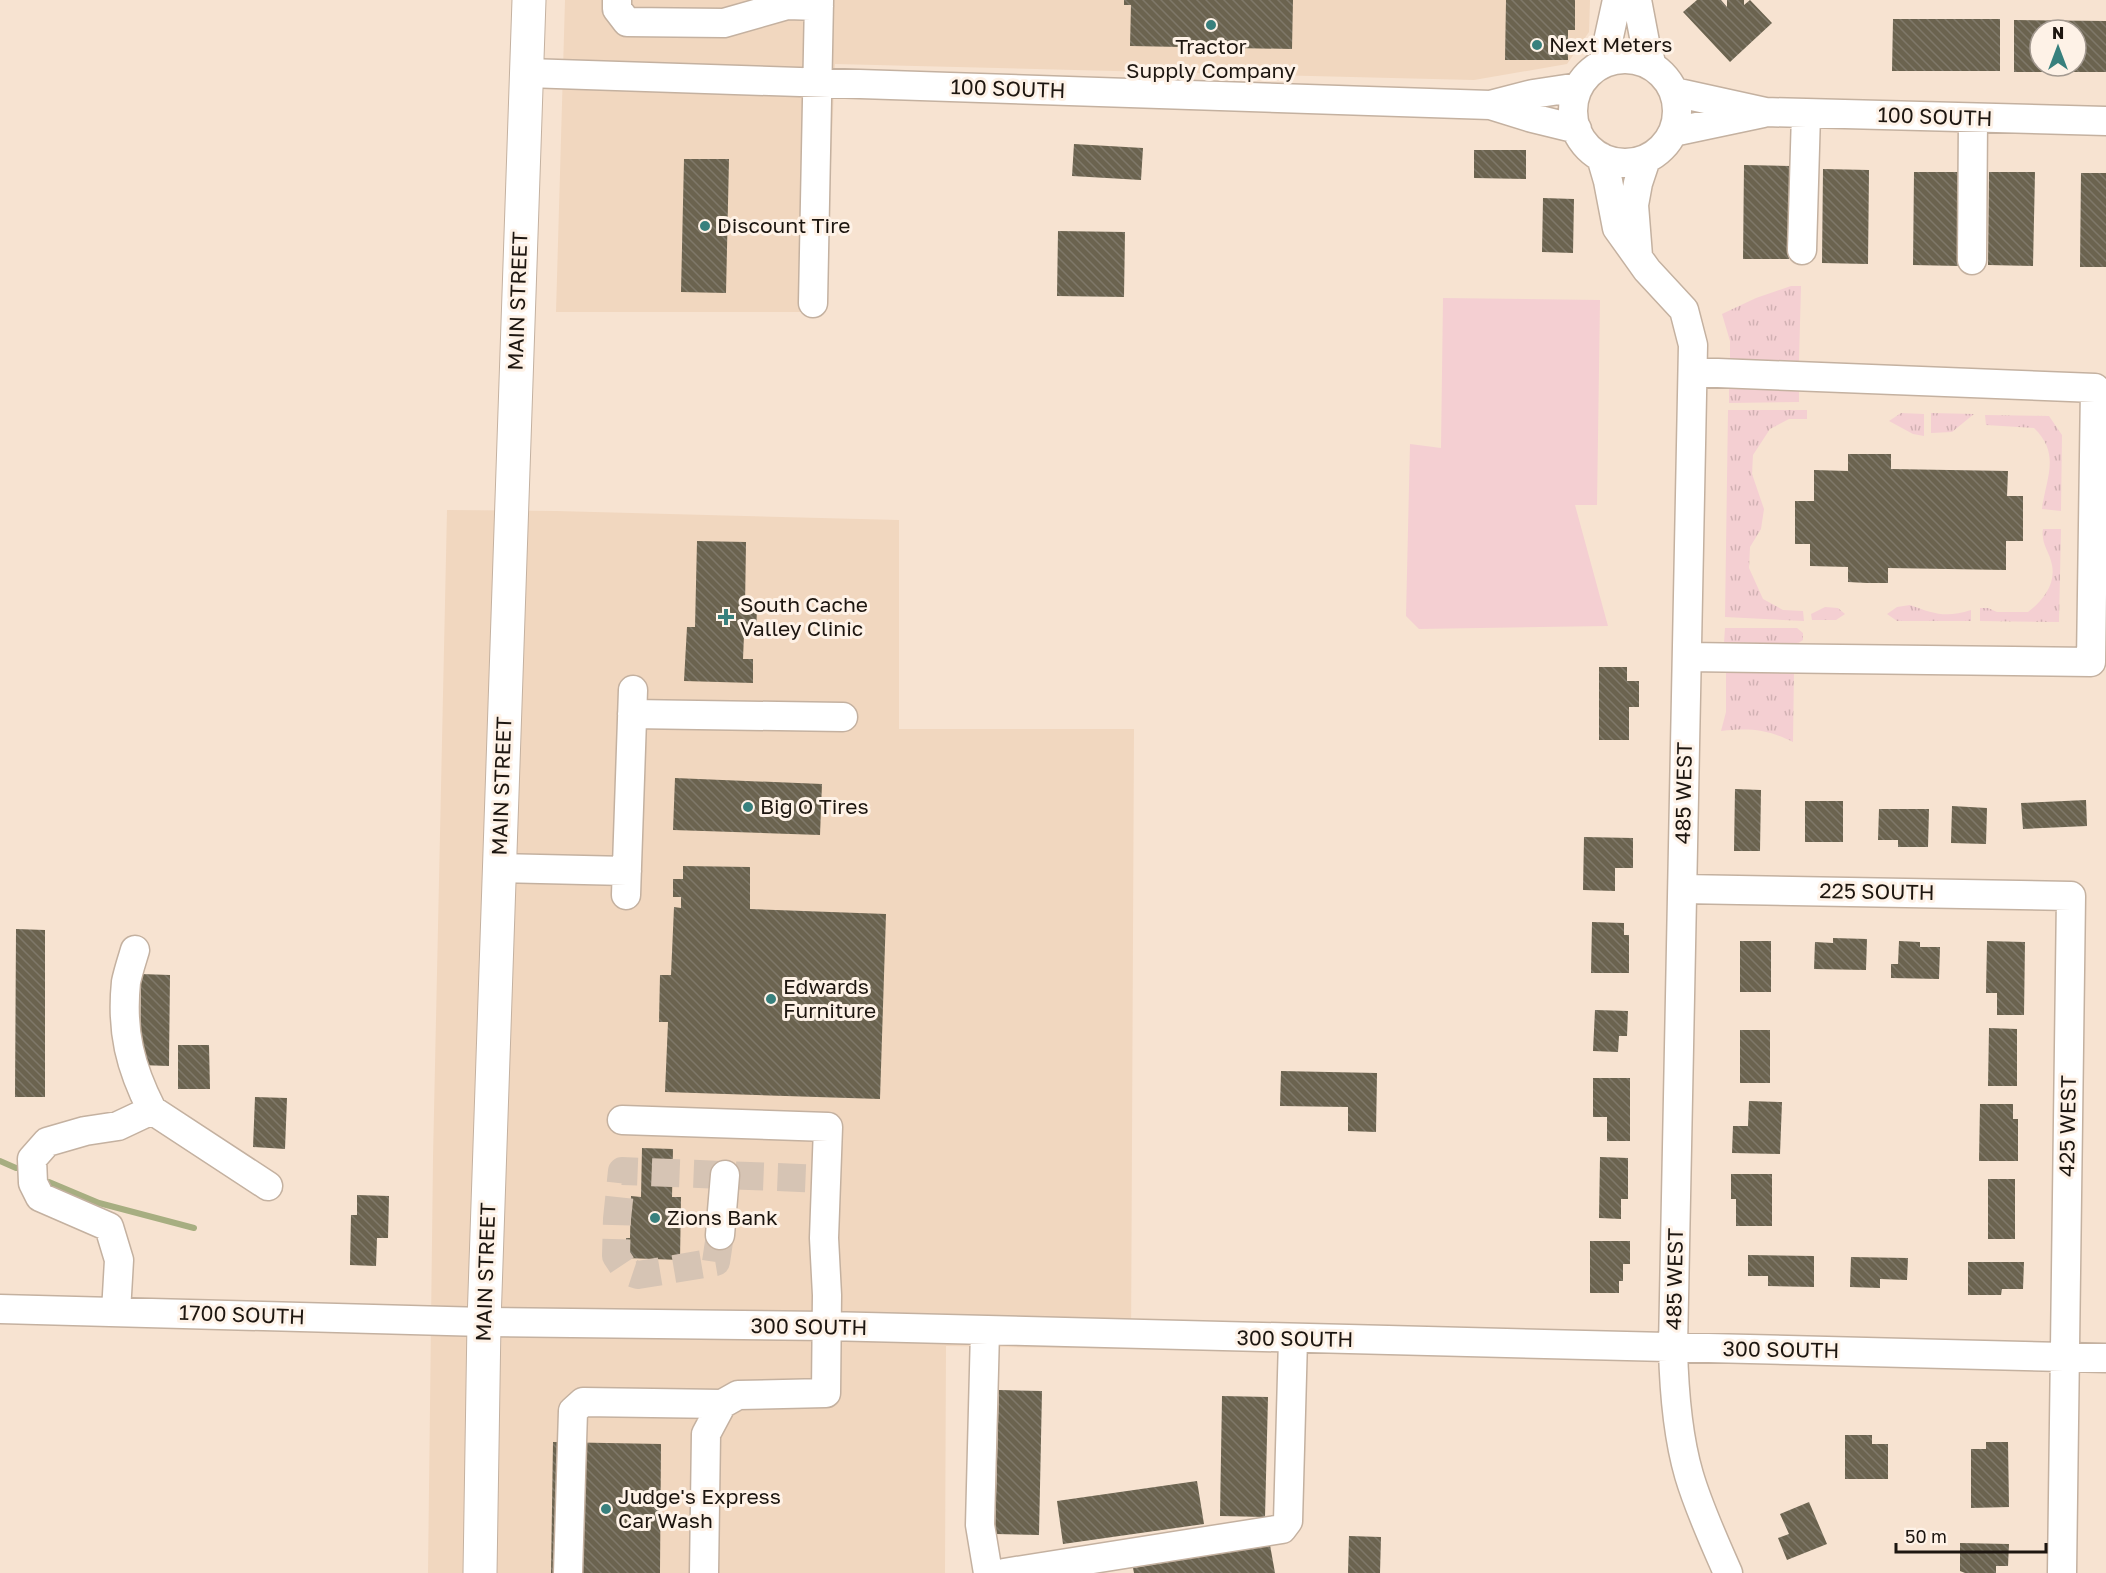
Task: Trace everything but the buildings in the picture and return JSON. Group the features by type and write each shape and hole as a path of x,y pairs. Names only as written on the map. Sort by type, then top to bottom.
{"main road":[{"name":"MAIN STREET","path":"480,1573 484,1322 529,0"}],"street":[{"path":"617,0 617,9 627,22 724,23 787,5 819,3 813,303"},
{"path":"1603,64 1617,0"},
{"path":"1637,0 1652,66"},
{"path":"1620,59 1636,60 1652,66 1665,77 1674,92 1677,119 1673,132 1657,152 1646,159 1631,163 1615,162 1600,157 1586,145 1577,129 1573,115 1574,100 1579,87 1589,73 1603,64 1620,59"},
{"name":"100 SOUTH","path":"527,73 1490,105 1577,129"},
{"name":"100 SOUTH","path":"1490,105 1533,94 1579,87"},
{"name":"100 SOUTH","path":"1674,92 1765,112 2106,121"},
{"name":"100 SOUTH","path":"1673,132 1765,112"},
{"path":"1802,250 1806,114"},
{"path":"1972,260 1973,118"},
{"name":"485 WEST","path":"1600,157 1608,181 1617,228 1647,270 1683,310 1693,345 1673,1348 1674,1395 1688,1473 1706,1523 1728,1573"},
{"path":"1638,256 1634,205 1646,159"},
{"path":"1687,657 2091,662 2095,388 1693,372"},
{"path":"499,867 627,883 633,702 843,717"},
{"name":"225 SOUTH","path":"1683,889 2071,896"},
{"name":"425 WEST","path":"2062,1573 2071,896"},
{"path":"135,950 126,981 126,1041 137,1082 152,1110 268,1186"},
{"path":"116,1312 119,1260 109,1227 39,1197 33,1183 32,1160 47,1142 85,1131 118,1126 152,1110"},
{"path":"568,1573 573,1411 584,1401 722,1404 738,1395 826,1393 827,1295 824,1238 828,1127 622,1120"},
{"path":"720,1235 725,1175"},
{"name":"1700 SOUTH","path":"0,1309 484,1322"},
{"name":"300 SOUTH","path":"484,1322 826,1326 2106,1358"},
{"path":"985,1331 980,1525 988,1573"},
{"path":"1004,1573 1282,1529 1288,1521 1293,1339"},
{"path":"704,1573 706,1434 722,1404"}],"shaded area":[{"path":"565,0 1590,0 1589,32 1567,64 1474,80 835,64 825,312 556,312"},
{"path":"447,510 899,520 899,729 1134,729 1131,1349 946,1346 945,1573 428,1573 433,1158"}],"green space":[{"path":"1791,286 1801,286 1799,361 1730,360 1730,341 1722,314 1756,298"},
{"path":"1443,298 1600,300 1597,505 1575,505 1608,626 1419,629 1406,616 1410,444 1441,448"},
{"path":"1729,386 1799,386 1799,402 1729,403"},
{"path":"1728,410 1807,410 1807,419 1789,419 1770,429 1753,455 1752,474 1764,509 1761,529 1750,547 1749,568 1763,599 1783,610 1803,611 1804,621 1725,617"},
{"path":"1901,413 1924,414 1924,436 1913,434 1889,421"},
{"path":"1931,413 1974,414 1952,432 1931,433"},
{"path":"1985,415 2049,416 2062,435 2061,511 2042,509 2050,467 2047,447 2042,438 2034,428 1986,425"},
{"path":"2043,529 2061,529 2059,622 1980,621 1980,608 1988,608 1997,612 2028,612 2047,592 2053,572 2043,539"},
{"path":"1910,605 1940,614 1971,610 1971,621 1897,621 1887,614 1897,607"},
{"path":"1825,607 1838,608 1845,614 1836,620 1812,620 1811,614"},
{"path":"1725,628 1797,628 1803,633 1803,640 1797,644 1724,643"},
{"path":"1726,668 1794,670 1793,742 1775,734 1758,731 1721,731 1726,712"}],"waterway":[{"path":"0,1161 16,1168"},
{"path":"49,1182 99,1203 194,1228"}],"tunnel":[{"path":"720,1235 716,1262 638,1275 626,1271 616,1256 622,1171 826,1179"}],"place":[{"name":"Tractor Supply Company","path":"1211,25"},
{"name":"Next Meters","path":"1537,45"},
{"name":"Discount Tire","path":"705,226"},
{"name":"South Cache Valley Clinic","path":"726,617"},
{"name":"Big O Tires","path":"748,807"},
{"name":"Edwards Furniture","path":"771,999"},
{"name":"Zions Bank","path":"655,1218"},
{"name":"Judge's Express Car Wash","path":"606,1509"}]}
